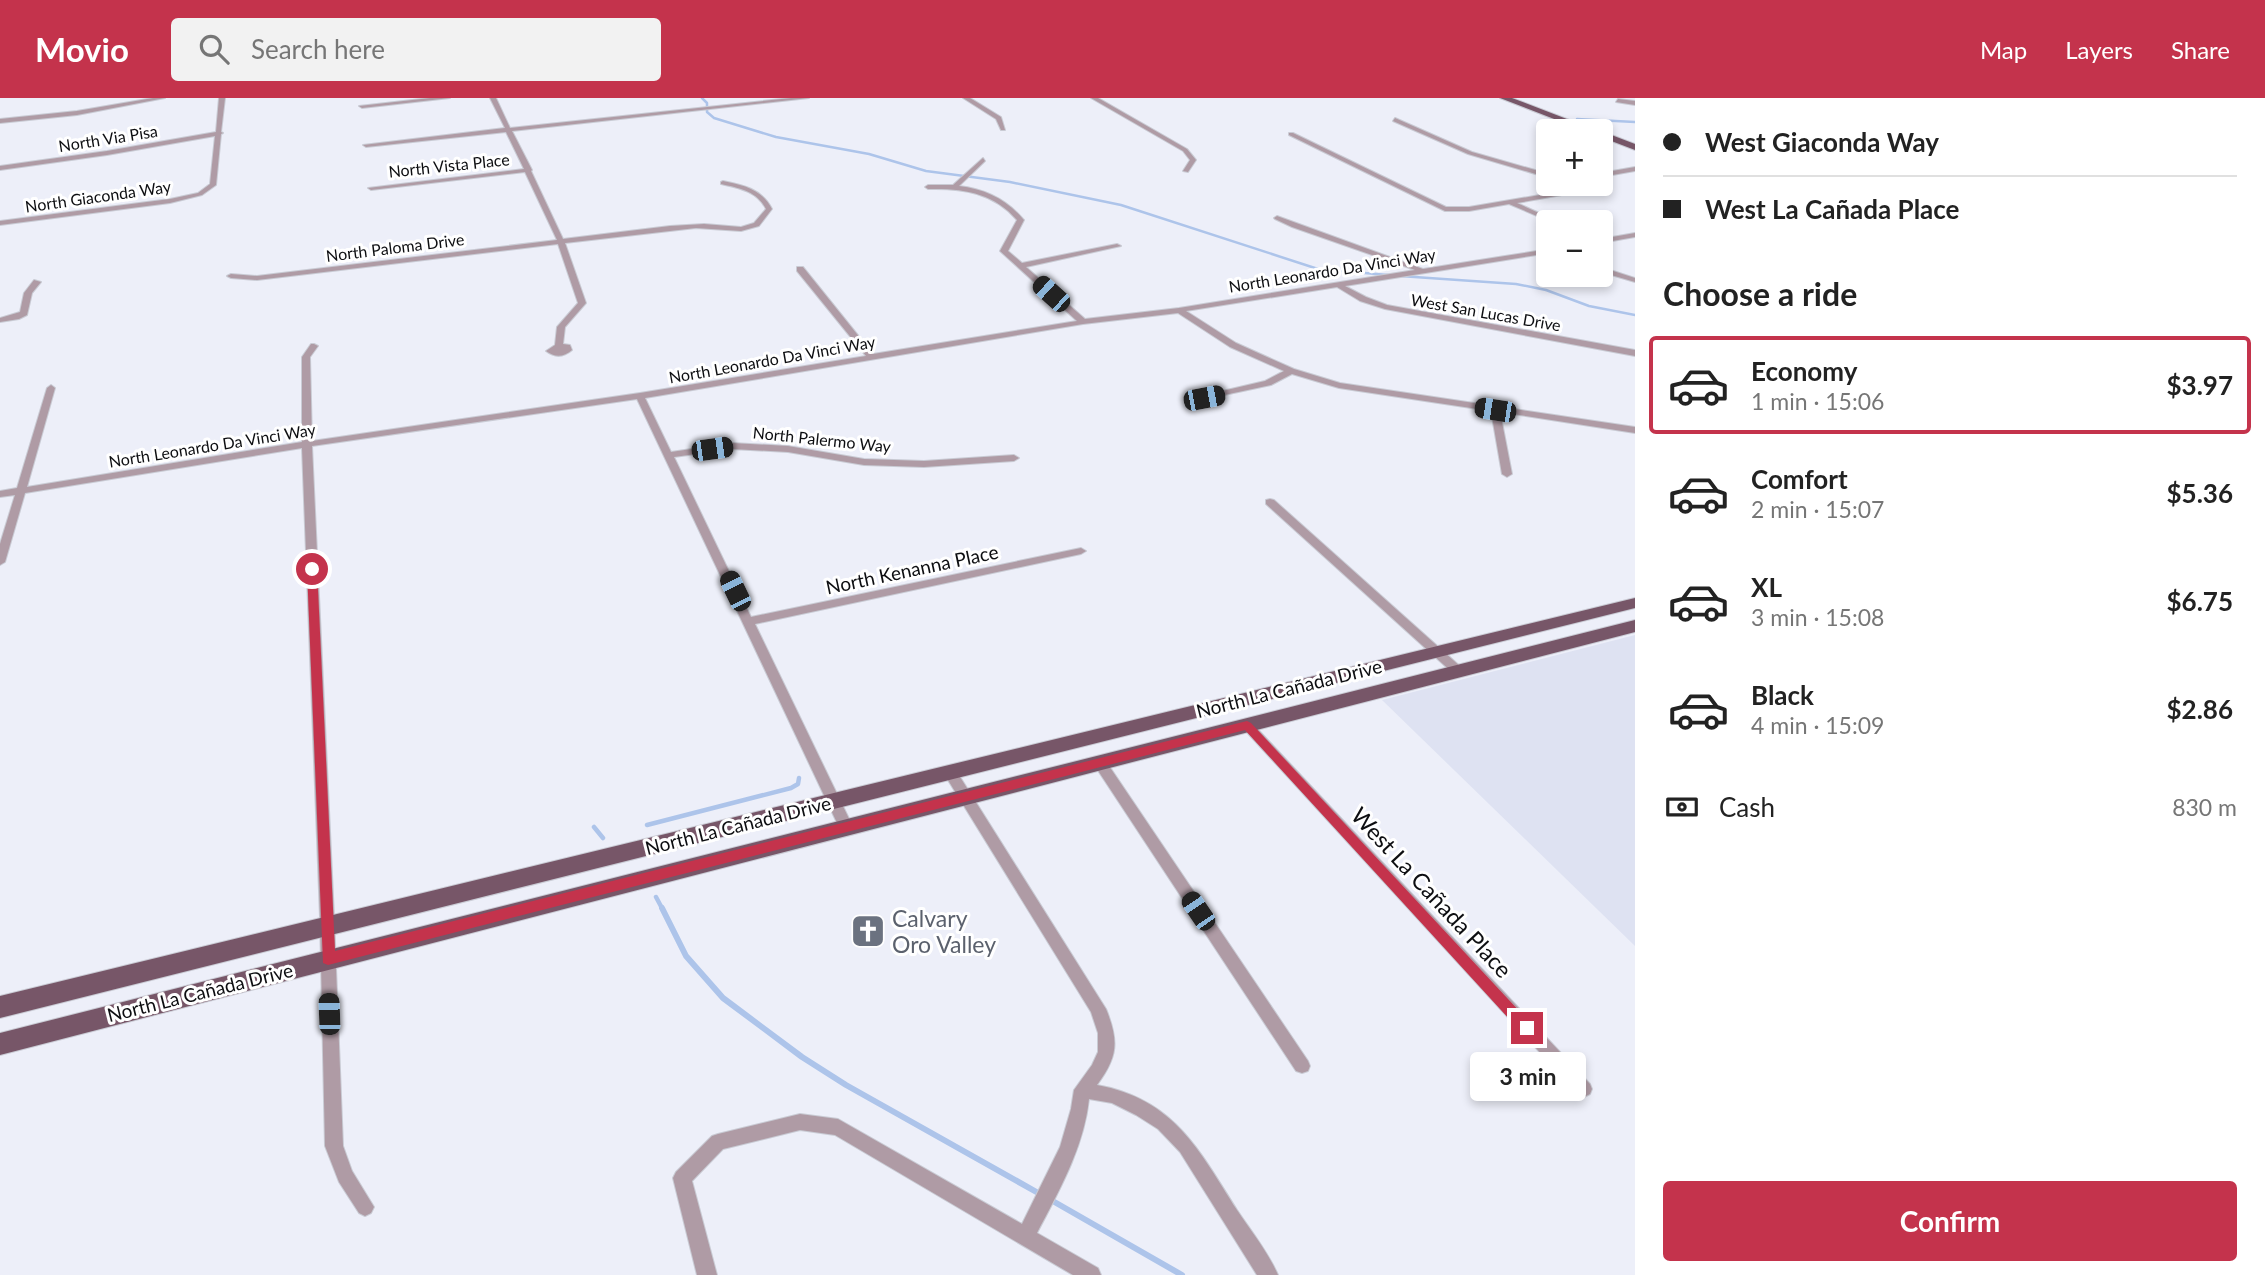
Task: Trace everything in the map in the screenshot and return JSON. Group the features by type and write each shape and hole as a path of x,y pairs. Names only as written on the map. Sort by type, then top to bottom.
{"main road":[{"path":"1504,98 1561,119"},
{"path":"1613,139 1635,147"},
{"name":"North La Cañada Drive","path":"0,1044 327,942 833,802 1635,603"},
{"name":"North La Cañada Drive","path":"0,1007 327,942 846,827 1635,626"}],"street":[{"path":"0,121 77,113 162,98"},
{"path":"219,133 222,98"},
{"path":"362,106 447,98"},
{"path":"493,98 561,241 582,303 563,322 557,337 559,345"},
{"path":"366,145 806,98"},
{"path":"966,98 999,118 1003,129"},
{"path":"1094,98 1185,150 1193,160 1186,171"},
{"path":"1618,101 1635,103"},
{"path":"1395,120 1470,153 1536,172"},
{"name":"North Via Pisa","path":"0,168 219,133"},
{"name":"North Giaconda Way","path":"0,223 170,201 200,194 213,185 219,133"},
{"path":"1291,134 1445,210 1549,196"},
{"path":"956,186 983,160"},
{"path":"1613,173 1635,169"},
{"name":"North Vista Place","path":"371,188 529,170"},
{"name":"North Paloma Drive","path":"232,276 257,278 670,228 705,226 742,231 760,223 769,209 765,199 745,187 723,183"},
{"path":"928,187 956,186 1010,204 1021,220 1004,251 1083,322"},
{"path":"1511,203 1536,214"},
{"path":"1277,218 1312,234 1420,269"},
{"path":"1613,239 1635,235"},
{"path":"1020,266 1117,246"},
{"name":"North Leonardo Da Vinci Way","path":"0,494 307,444 640,396 1083,322 1179,310 1420,269 1536,253"},
{"path":"800,269 871,357"},
{"path":"1613,273 1635,280"},
{"path":"0,320 24,313 27,293 37,282"},
{"name":"West San Lucas Drive","path":"1337,284 1363,299 1385,307 1635,353"},
{"path":"1179,310 1233,345 1291,371 1339,385 1635,430"},
{"path":"314,346 306,358 307,444 334,1146 345,1176 365,1207"},
{"path":"1204,398 1268,383 1291,371"},
{"path":"0,562 51,388"},
{"path":"640,396 750,621 846,827"},
{"path":"1495,410 1507,474"},
{"name":"North Palermo Way","path":"670,455 732,446 788,449 864,462 924,464 1014,458"},
{"path":"1270,502 1458,671"},
{"name":"North Kenanna Place","path":"750,621 1081,551"},
{"name":"West La Cañada Place","path":"1247,725 1584,1089"},
{"path":"1100,763 1302,1066"},
{"path":"950,772 1098,1009 1107,1029 1109,1043 1105,1058 1099,1071 1082,1090 1081,1114 1074,1135 1026,1236"},
{"path":"1082,1090 1114,1096 1142,1109 1164,1124 1186,1146 1268,1275"},
{"path":"707,1275 682,1178 718,1142 800,1122 838,1127 1091,1275"}],"shaded area":[{"path":"1635,635 1635,946 1382,700"}],"waterway":[{"path":"702,98 707,103 707,112 714,118 776,137 869,154 926,171 1010,182 1121,205 1318,269 1388,275"},
{"path":"1613,121 1635,122"},
{"path":"1400,276 1516,284 1546,290 1589,306 1635,315"},
{"path":"647,825 791,788 798,784 799,778"},
{"path":"594,827 603,838"},
{"path":"656,897 663,910"},
{"path":"663,910 686,956 723,998 802,1057 846,1085 1040,1194"},
{"path":"1051,1200 1182,1275"}],"place":[{"name":"Calvary Oro Valley","path":"868,931"}],"route":[{"path":"312,569 328,959 1247,725 1527,1028"}]}
